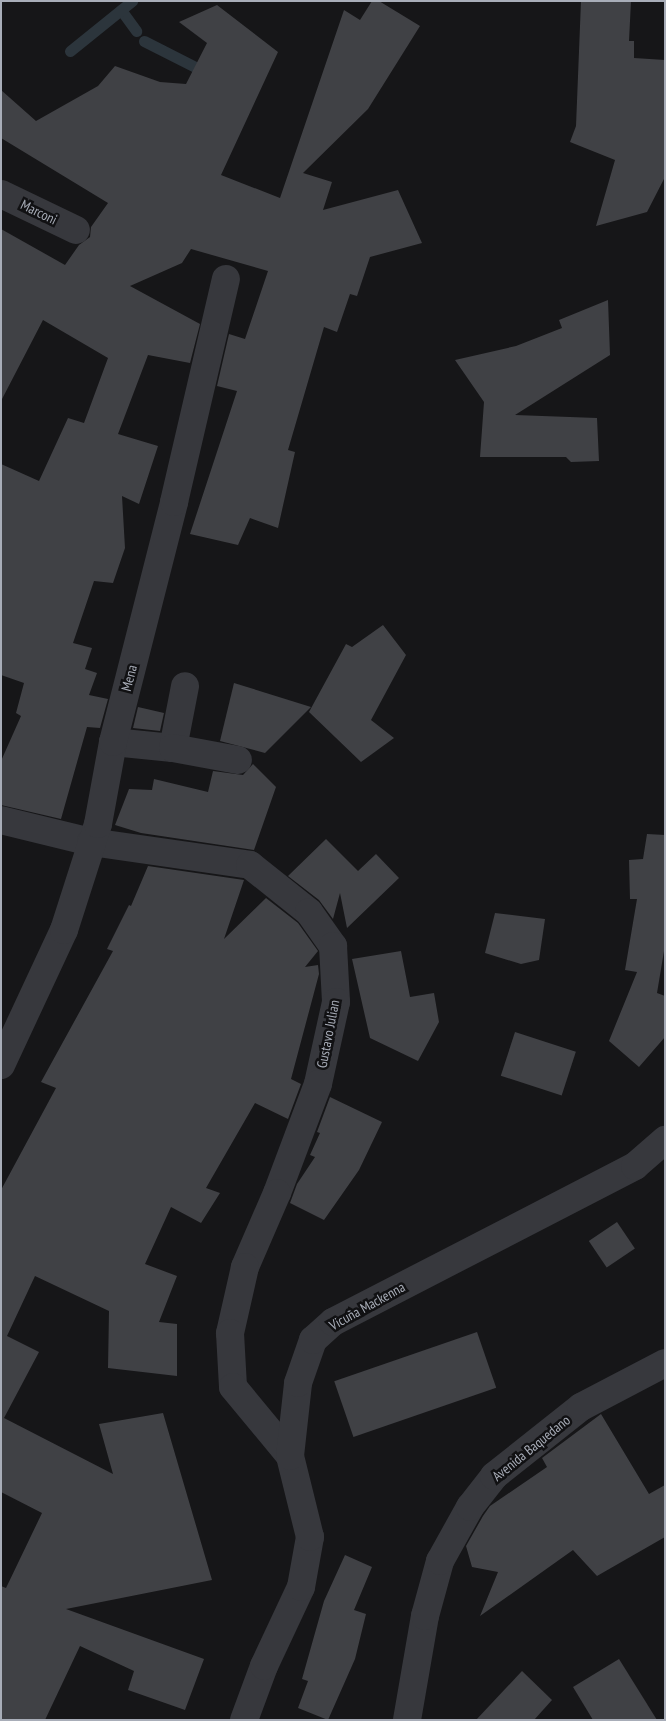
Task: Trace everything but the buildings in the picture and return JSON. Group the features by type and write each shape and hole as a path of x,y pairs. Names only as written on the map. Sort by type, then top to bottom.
{"street":[{"name":"Marconi","path":"1,194 76,230"},
{"name":"Mena","path":"1,1065 64,930 102,808 113,742 174,502 226,279"},
{"path":"173,748 185,686"},
{"path":"113,742 173,748 238,760"},
{"name":"Gustavo Julian","path":"1,820 91,842 250,865 309,912 333,946 336,1002 318,1084 277,1193 245,1266 230,1333 233,1386 290,1456"},
{"name":"Vicuña Mackenna","path":"244,1720 264,1666 301,1587 310,1537 290,1456 298,1383 313,1340 333,1322 635,1166 665,1140"},
{"name":"Avenida Baquedano","path":"407,1720 425,1616 440,1561 470,1507 494,1476 581,1407 665,1363"}],"waterway":[{"path":"70,51 132,1"},
{"path":"121,10 136,31"},
{"path":"144,41 207,73"}]}
